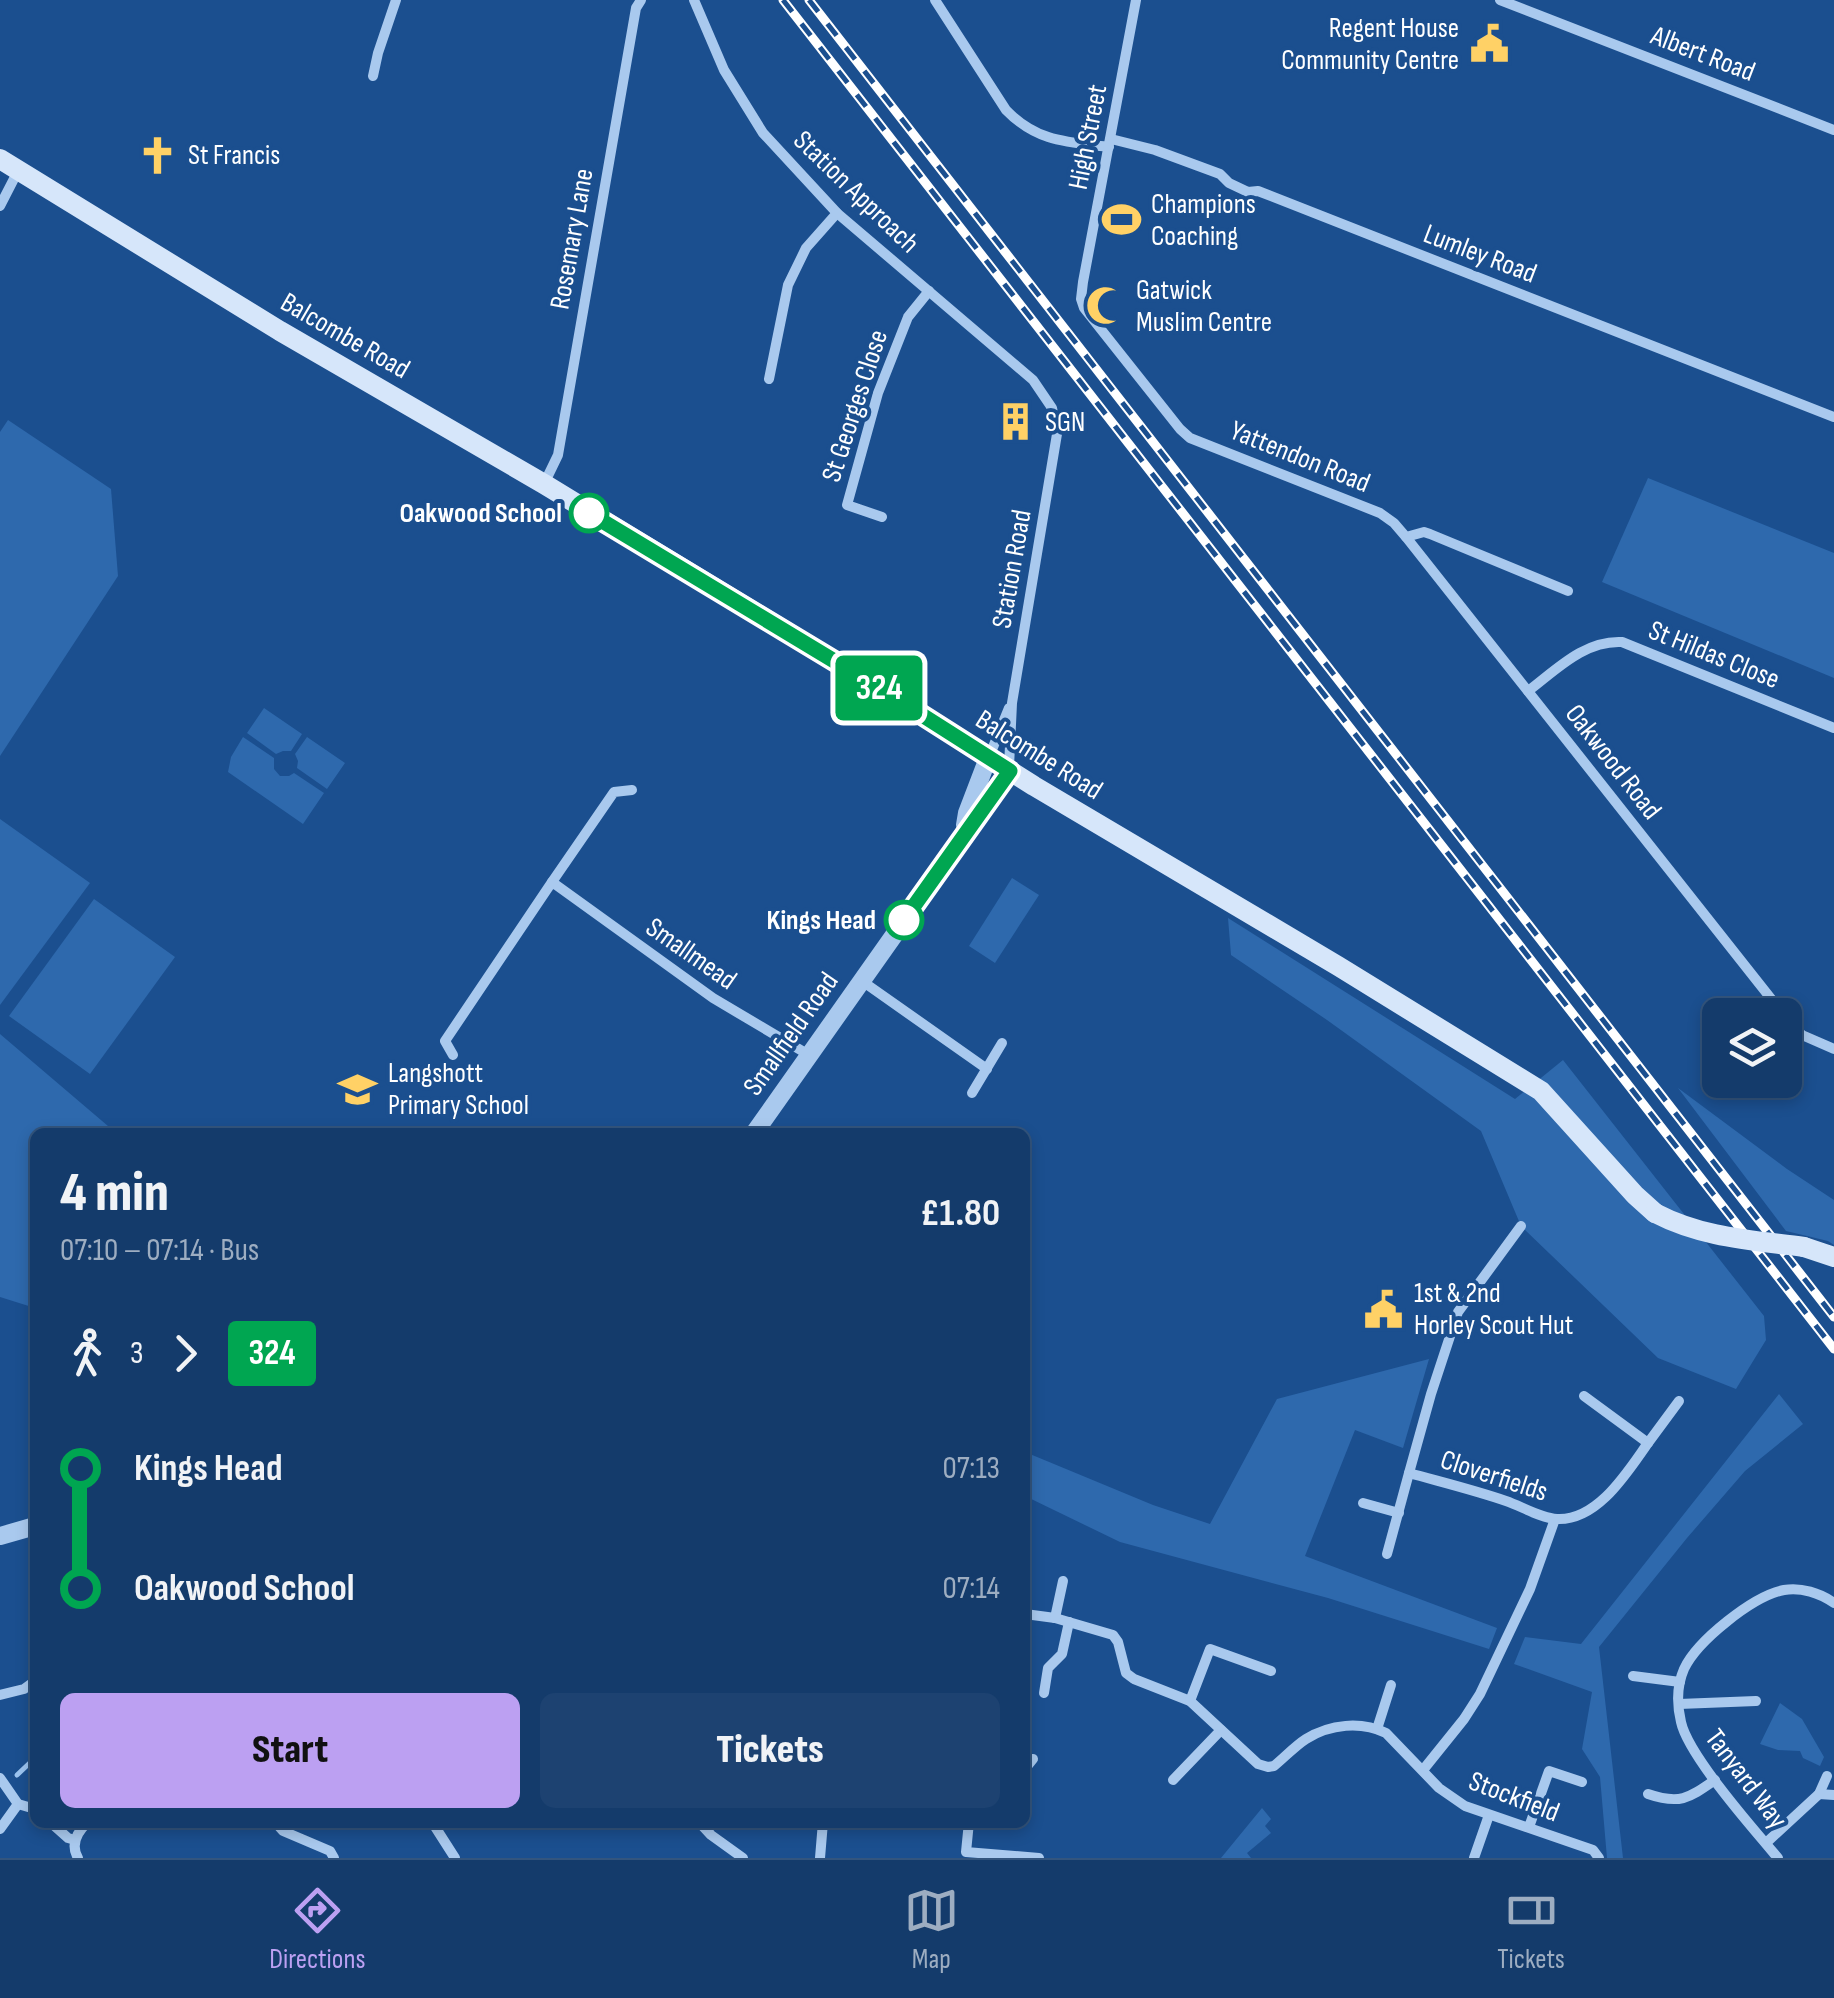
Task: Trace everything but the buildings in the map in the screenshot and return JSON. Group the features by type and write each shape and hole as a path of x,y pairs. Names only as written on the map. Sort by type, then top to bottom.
{"main road":[{"name":"Balcombe Road","path":"0,159 280,331 544,484 988,758 1541,1091 1655,1213 1707,1234 1804,1247 1834,1257"}],"street":[{"path":"373,76 396,0"},
{"name":"Rosemary Lane","path":"544,484 558,455 636,8 641,0"},
{"name":"Station Approach","path":"694,0 724,70 763,133 837,213 1032,380"},
{"name":"Lumley Road","path":"936,0 1006,110 1045,138 1155,150 1223,176 1248,192 1258,191 1834,417"},
{"name":"High Street","path":"1084,282 1136,0"},
{"name":"Albert Road","path":"1500,0 1834,130"},
{"path":"364,49 378,52"},
{"path":"0,206 19,170"},
{"path":"768,378 788,285 806,248 837,213"},
{"name":"Yattendon Road","path":"1084,282 1084,308 1185,434 1380,514 1406,536 1430,534 1568,591"},
{"name":"St Georges Close","path":"882,517 847,505 878,393 908,317 929,291"},
{"name":"Station Road","path":"1010,771 1012,703 1057,434 1052,408 1032,380"},
{"name":"Oakwood Road","path":"1406,536 1771,998"},
{"name":"St Hildas Close","path":"1528,692 1585,648 1609,641 1622,642 1834,728"},
{"path":"963,835 988,758 1012,703"},
{"name":"Smallfield Road","path":"758,1128 1010,771"},
{"path":"453,1055 445,1041 552,882 614,792 632,790"},
{"name":"Smallmead","path":"552,882 713,998 809,1055"},
{"path":"862,981 986,1068"},
{"name":"Oakwood Road","path":"1802,1034 1834,1049"},
{"path":"972,1093 1002,1044"},
{"name":"Cloverfields","path":"1423,1770 1480,1694 1530,1589 1556,1519 1409,1473 1458,1312 1520,1226"},
{"path":"1584,1396 1648,1443"},
{"path":"1556,1519 1590,1509 1609,1496 1679,1401"},
{"path":"1387,1554 1409,1473"},
{"path":"1362,1502 1400,1514"},
{"path":"0,1536 30,1527"},
{"path":"1055,1618 1063,1581"},
{"name":"Tanyard Way","path":"1776,1857 1687,1740 1680,1722 1680,1682 1692,1655 1704,1641 1763,1597 1797,1590 1822,1595 1834,1604"},
{"path":"1030,1615 1113,1635 1126,1673 1190,1701 1258,1764 1268,1768 1324,1729 1351,1725 1377,1729 1391,1685"},
{"path":"1044,1693 1048,1668 1062,1654 1068,1622"},
{"path":"1190,1701 1210,1649 1271,1671"},
{"path":"1633,1676 1680,1682"},
{"path":"0,1695 30,1685"},
{"path":"1678,1704 1756,1702"},
{"name":"Stockfield","path":"1377,1729 1386,1733 1452,1798 1489,1815 1593,1850 1599,1858"},
{"path":"1173,1780 1220,1730"},
{"path":"1529,1827 1549,1771 1582,1782"},
{"path":"1766,1843 1819,1794 1827,1776"},
{"path":"0,1778 18,1804 30,1808"},
{"path":"1648,1794 1678,1801 1716,1780"},
{"path":"1819,1794 1834,1796"},
{"path":"0,1828 18,1804"},
{"path":"1474,1858 1489,1815"},
{"path":"57,1828 75,1840"},
{"path":"78,1858 75,1840 82,1828"},
{"path":"280,1828 330,1851 334,1858"},
{"path":"439,1828 455,1858"},
{"path":"705,1828 743,1858"},
{"path":"820,1858 822,1828"},
{"path":"968,1828 966,1852 1038,1858"}],"shaded area":[{"path":"8,420 111,489 118,576 0,756 0,432"},
{"path":"1648,478 1834,553 1834,678 1602,582"},
{"path":"264,708 302,734 291,751 276,754 247,733"},
{"path":"243,737 274,758 274,769 280,776 294,773 324,793 303,824 228,772 231,757"},
{"path":"307,737 345,763 327,789 297,768 295,754"},
{"path":"0,819 90,883 0,1005"},
{"path":"1012,878 1039,895 995,963 969,946"},
{"path":"94,899 175,957 90,1074 9,1016"},
{"path":"1228,918 1515,1099 1563,1060 1764,1316 1766,1340 1736,1389 1658,1358 1521,1226 1481,1131 1231,955"},
{"path":"0,1034 110,1128 30,1128 30,1306 0,1297"},
{"path":"1678,1088 1834,1200 1834,1245 1786,1231"},
{"path":"1429,1359 1403,1448 1355,1430 1305,1556 1497,1628 1489,1649 1328,1598 1120,1542 1030,1498 1030,1454 1210,1524 1277,1399"},
{"path":"1779,1394 1803,1424 1745,1471 1599,1647 1623,1858 1607,1858 1600,1777 1582,1749 1592,1692 1514,1664 1525,1637 1581,1644"},
{"path":"1780,1703 1802,1719 1824,1757 1820,1766 1803,1758 1800,1751 1760,1744"},
{"path":"1262,1808 1271,1819 1265,1826 1271,1833 1247,1853 1251,1858 1221,1858"}],"waterway":[{"path":"17,1775 30,1763"}],"railway":[{"path":"783,0 1834,1349"},
{"path":"809,0 1834,1317"}],"bus line":[{"name":"324","path":"589,513 1010,771 904,920"}],"place":[{"name":"Regent House Community Centre","path":"1489,44"},
{"name":"St Francis","path":"158,155"},
{"name":"Champions Coaching","path":"1121,220"},
{"name":"Gatwick Muslim Centre","path":"1106,306"},
{"name":"SGN","path":"1015,422"},
{"name":"Oakwood School","path":"589,513"},
{"name":"Kings Head","path":"904,920"},
{"name":"Langshott Primary School","path":"358,1089"},
{"name":"1st & 2nd Horley Scout Hut","path":"1384,1309"}]}
